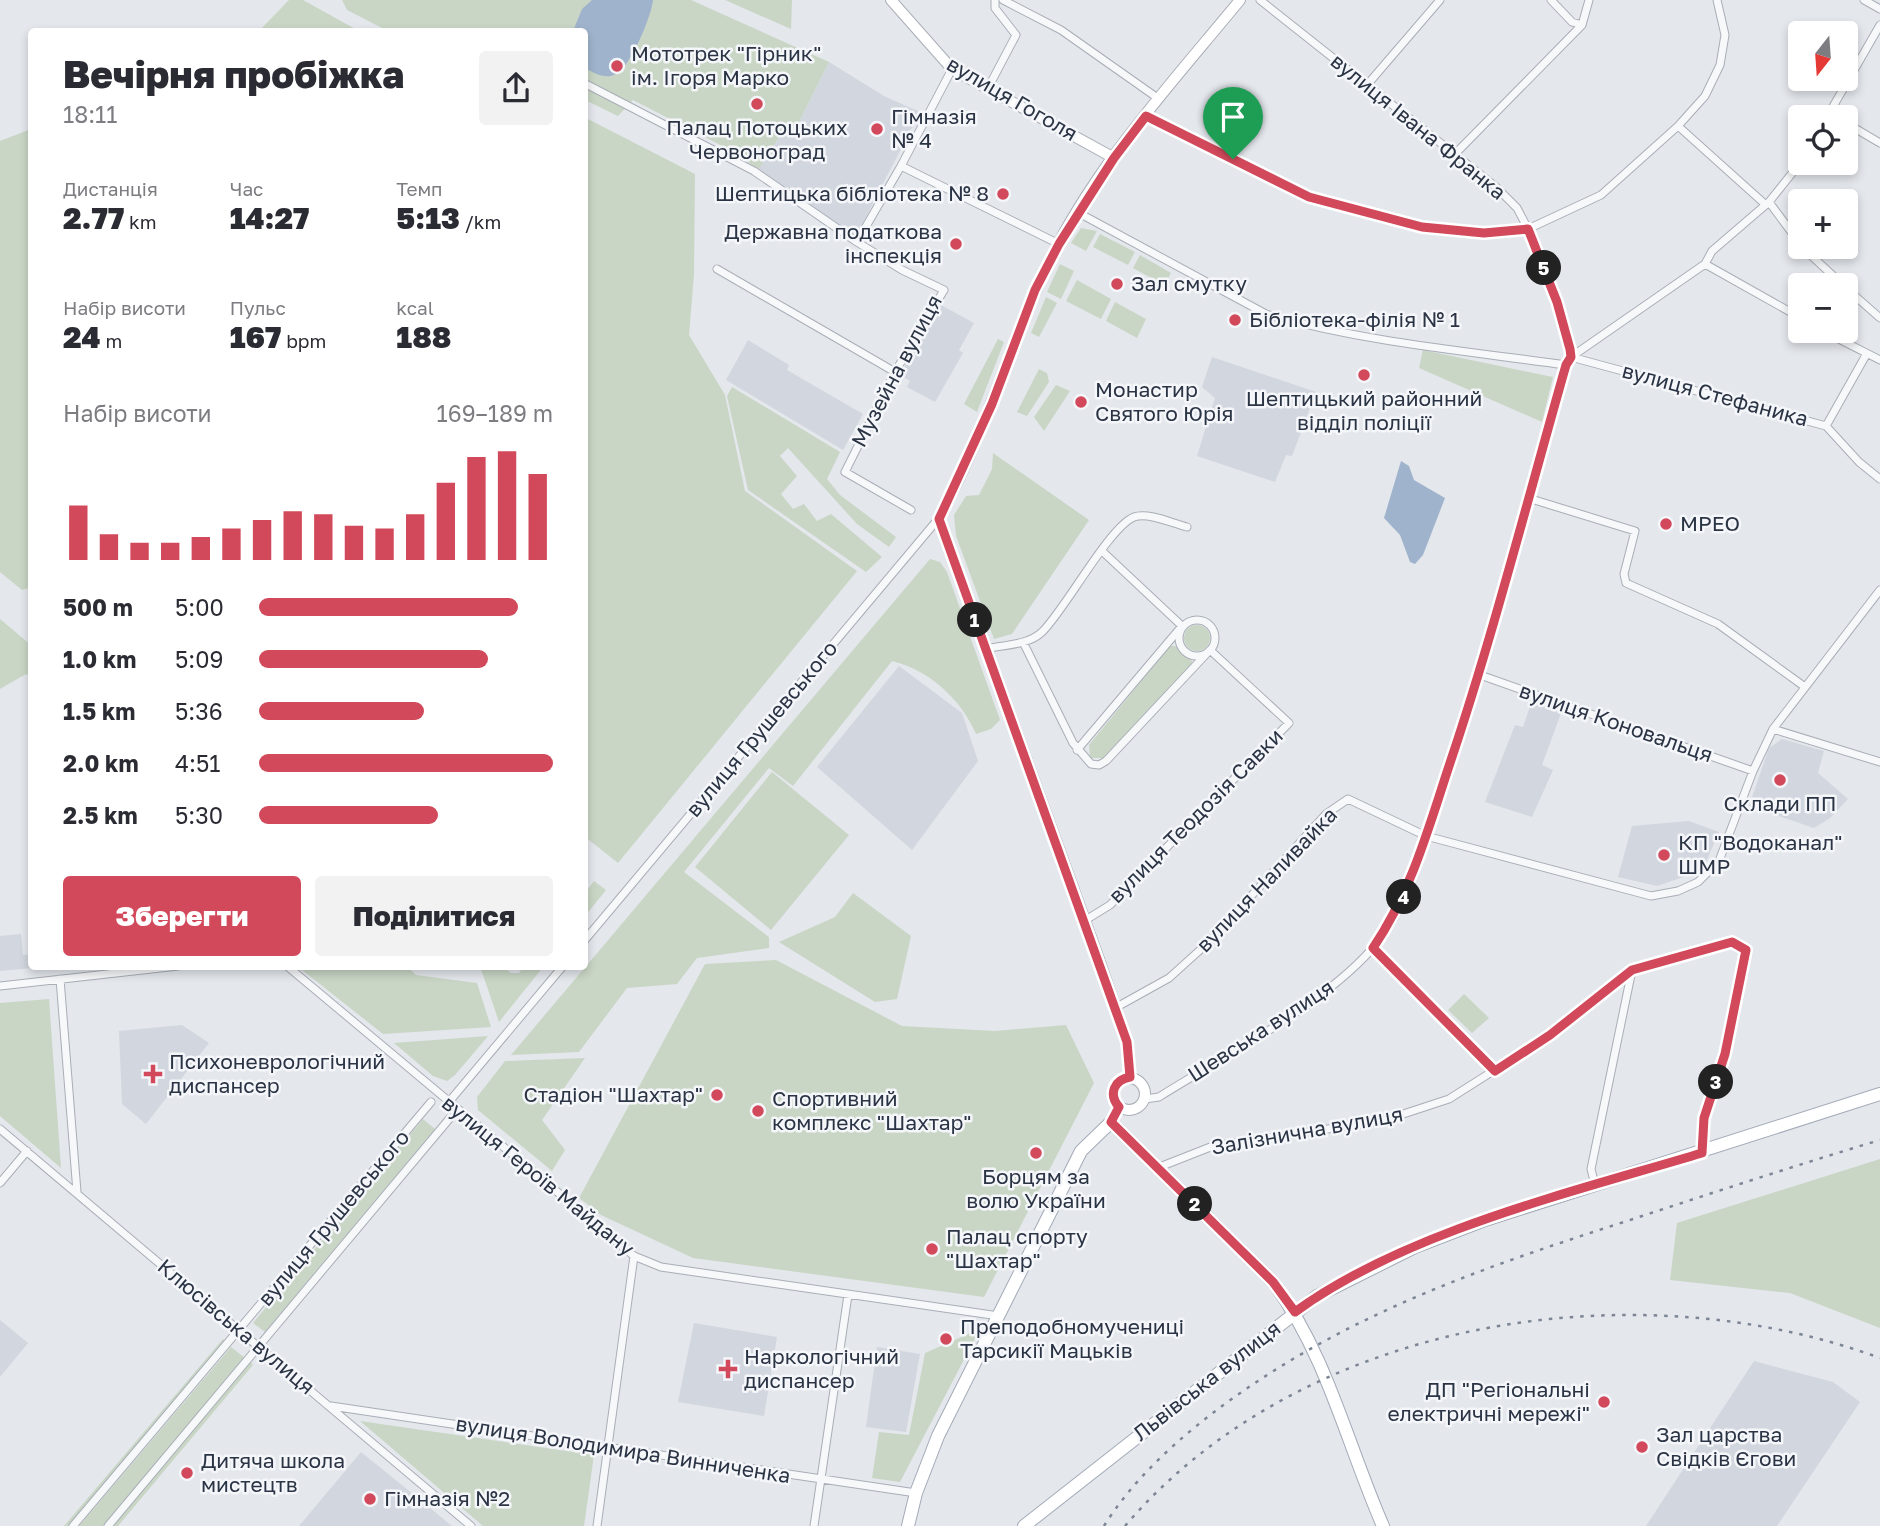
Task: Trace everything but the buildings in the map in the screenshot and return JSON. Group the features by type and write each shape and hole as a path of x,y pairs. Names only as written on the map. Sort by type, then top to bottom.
{"main road":[{"name":"вулиця Гоголя","path":"891,0 952,69 1114,158"},
{"path":"1130,1077 1127,1042 939,519 992,404 1035,290 1077,212 1159,99 1240,0"},
{"path":"1130,1077 1143,1085 1144,1100 1133,1110 1119,1107 1113,1098 1114,1088 1120,1080 1130,1077"},
{"name":"Львівська вулиця","path":"1024,1526 1317,1296 1415,1247 1595,1185 1880,1094"},
{"path":"908,1526 916,1493 938,1436 1081,1151 1111,1122 1119,1107"},
{"path":"1111,1122 1273,1282 1295,1312 1326,1379 1383,1526"}],"street":[{"path":"987,90 1016,35 995,8 995,0"},
{"path":"1003,0 1061,30 1159,99"},
{"name":"вулиця Івана Франка","path":"1260,0 1510,201 1528,229 1557,302 1571,357"},
{"path":"1367,85 1440,0"},
{"path":"1551,0 1572,22 1581,25"},
{"path":"1453,156 1581,25 1589,0"},
{"path":"1146,116 1309,197 1422,227 1484,233 1528,229 1601,195 1678,126 1705,96 1720,65 1725,35 1717,0"},
{"path":"1864,0 1880,9"},
{"path":"1837,105 1878,34 1880,25"},
{"path":"858,242 952,69"},
{"name":"Музейна вулиця","path":"588,85 754,171 902,270 944,290 895,372 845,472 911,510"},
{"path":"1678,126 1768,203 1788,229"},
{"path":"1858,130 1880,143"},
{"path":"901,166 1059,244"},
{"path":"1571,357 1705,264 1712,251 1768,203 1791,175"},
{"path":"1077,212 1266,314 1298,323 1402,341 1566,365"},
{"path":"1815,259 1830,273"},
{"path":"1705,264 1788,311"},
{"path":"718,269 895,372"},
{"path":"1858,299 1880,318"},
{"path":"1844,343 1880,360"},
{"path":"1826,426 1866,355"},
{"name":"Шевська вулиця","path":"1144,1100 1159,1097 1326,991 1373,948 1407,890 1480,675 1566,365 1571,357"},
{"name":"вулиця Стефаника","path":"1571,357 1826,426 1859,462 1880,479"},
{"path":"1528,498 1635,531 1625,574 1626,583 1718,624 1805,687"},
{"path":"985,649 1023,642 1041,633 1102,551 1132,518 1142,516 1186,527"},
{"name":"вулиця Грушевського","path":"588,936 939,519"},
{"path":"1102,551 1182,626"},
{"path":"1426,836 1651,896 1678,891 1698,882 1719,861 1753,771 1773,729 1880,590"},
{"path":"1023,642 1077,750 1091,764 1099,765 1106,761 1210,650 1215,639 1207,623 1197,619 1182,626 1077,750"},
{"path":"1182,626 1178,639 1184,652 1198,657 1210,650"},
{"name":"вулиця Теодозія Савки","path":"1084,921 1110,905 1289,723 1210,650"},
{"name":"вулиця Коновальця","path":"1480,675 1753,771"},
{"path":"1773,729 1880,762"},
{"name":"вулиця Наливайка","path":"1115,1008 1169,978 1210,941 1337,806 1348,800 1426,836"},
{"name":"Залізнична вулиця","path":"1157,1168 1213,1146 1382,1121 1449,1099 1550,1035 1632,970 1732,942 1746,950 1725,1054 1704,1118 1702,1153"},
{"path":"1373,948 1495,1071"},
{"path":"0,986 142,970"},
{"name":"вулиця Героїв Майдану","path":"292,970 448,1103 635,1256 661,1267 1000,1316"},
{"path":"448,1103 560,970"},
{"path":"1595,1185 1591,1169 1632,970"},
{"path":"60,979 77,1192"},
{"name":"вулиця Грушевського","path":"73,1526 431,1102"},
{"name":"вулиця Грушевського","path":"108,1526 450,1118"},
{"name":"Клюсівська вулиця","path":"0,1129 471,1526"},
{"path":"0,1183 27,1151"},
{"path":"597,1526 635,1256"},
{"path":"814,1526 848,1295"},
{"name":"вулиця Володимира Винниченка","path":"330,1406 916,1493"}],"shaded area":[{"path":"829,62 884,96 920,112 856,236 759,169 781,134 792,136"},
{"path":"939,304 974,323 959,350 963,353 935,402 907,387 910,381 900,375"},
{"path":"748,340 789,365 787,370 863,414 843,450 726,380"},
{"path":"1212,357 1316,392 1292,456 1286,455 1275,482 1197,456 1215,398 1202,387"},
{"path":"899,666 962,713 978,761 912,850 817,767"},
{"path":"1531,703 1561,713 1542,765 1553,770 1532,817 1485,802 1515,725 1523,727"},
{"path":"1782,739 1824,751 1818,773 1848,799 1830,818 1814,828 1749,806 1769,748"},
{"path":"1689,821 1719,832 1705,864 1692,874 1657,886 1618,877 1632,826"},
{"path":"21,934 23,955 28,954 28,968 0,971 0,936"},
{"name":"Психоневрологічний диспансер","path":"182,1025 209,1043 146,1124 122,1104 119,1031"},
{"path":"0,1320 28,1343 0,1377"},
{"name":"Наркологічний диспансер","path":"694,1323 777,1337 764,1416 678,1402"},
{"path":"877,1347 920,1354 906,1432 866,1427"},
{"path":"1754,1361 1833,1382 1860,1402 1777,1526 1646,1526"},
{"name":"Гімназія №2","path":"361,1452 387,1473 452,1526 299,1526"}],"green space":[{"path":"289,0 303,0 354,28 262,28"},
{"path":"342,0 691,0 829,62 792,136 781,134 759,169 746,161 744,164 729,157 732,151 633,100 618,116 588,101 588,28 382,28 347,10"},
{"path":"725,0 792,0 791,29"},
{"path":"588,119 695,174 694,274 689,335 725,395 745,491 857,571 618,863 588,839"},
{"path":"28,130 28,588 22,590 0,572 0,141"},
{"path":"1081,228 1097,231 1086,251 1071,243"},
{"path":"1100,234 1135,252 1128,265 1093,247"},
{"path":"1140,255 1171,273 1164,285 1133,268"},
{"path":"1060,264 1074,271 1061,299 1047,292"},
{"path":"1077,280 1111,299 1101,319 1066,301"},
{"path":"1046,297 1057,303 1039,337 1031,333"},
{"path":"1115,302 1146,319 1137,338 1106,321"},
{"path":"998,339 1004,342 977,412 964,404"},
{"path":"1423,350 1553,377 1542,422 1419,368"},
{"path":"1039,369 1047,373 1049,382 1027,416 1017,412"},
{"path":"1056,385 1070,391 1044,431 1034,417"},
{"path":"732,387 840,452 827,479 840,495 896,537 889,547 857,524 788,448 780,456 797,476 781,494 793,509 804,504 817,521 831,514 882,557 866,572 748,490 727,396"},
{"path":"993,453 1089,520 1012,634 994,639 956,536 954,515 966,496 979,495 992,469"},
{"path":"930,559 940,562 947,572 1000,720 991,729 976,734 962,709 942,688 919,671 892,661 793,786 769,768 684,872 769,937 769,948 697,958 677,984 627,988 579,1052 511,1055 583,970 588,970 588,964"},
{"path":"0,619 28,643 28,675 0,689"},
{"path":"1197,625 1206,629 1210,638 1206,647 1197,651 1188,647 1184,638 1188,629"},
{"path":"1170,646 1175,646 1192,661 1192,666 1105,758 1090,758 1089,745"},
{"path":"772,772 849,835 771,930 695,867"},
{"path":"594,881 606,890 588,912 588,889"},
{"path":"853,893 911,936 897,999 875,1002 779,942 835,917"},
{"name":"Спортивний комплекс \"Шахтар\"","path":"776,960 902,1026 995,1031 1066,1025 1094,1083 984,1297 693,1258 601,1215 579,1198 705,964"},
{"path":"302,970 410,970 416,975 477,983 491,1027 383,1034"},
{"path":"481,970 519,973 521,970 541,970 499,1022"},
{"path":"1464,994 1489,1018 1472,1033 1448,1010"},
{"path":"49,999 61,1168 0,1116 0,1003"},
{"path":"488,1036 447,1081 433,1076 394,1043"},
{"path":"585,1058 542,1120 565,1150 552,1171 478,1110 477,1097 505,1061"},
{"path":"423,1119 435,1129 265,1332 253,1323"},
{"path":"1880,1159 1880,1328 1790,1293 1670,1280 1677,1223"},
{"path":"980,1329 900,1482 872,1478 879,1432 909,1435 925,1353"},
{"path":"223,1339 227,1343 70,1526 64,1526"},
{"path":"231,1347 245,1358 103,1526 79,1526"},
{"path":"250,1361 253,1365 118,1526 111,1526"},
{"path":"360,1421 594,1455 584,1526 483,1526"}],"water":[{"path":"592,0 653,0 634,52 622,70 612,76 600,75 588,69 588,28 574,28 582,9"},
{"path":"1401,461 1409,466 1414,480 1445,498 1423,555 1415,564 1410,562 1400,535 1384,518"}],"railway":[{"path":"1104,1526 1143,1476 1173,1446 1222,1406 1270,1373 1369,1318 1420,1295 1524,1255 1880,1140"},
{"path":"1125,1526 1198,1456 1283,1400 1376,1358 1476,1330 1579,1317 1682,1317 1784,1331 1880,1358"}],"place":[{"name":"Мототрек \"Гірник\" ім. Ігоря Марко","path":"617,66"},
{"name":"Палац Потоцьких Червоноград","path":"757,104"},
{"name":"Гімназія № 4","path":"877,129"},
{"name":"Шептицька бібліотека № 8","path":"1003,194"},
{"name":"Державна податкова інспекція","path":"956,244"},
{"name":"Зал смутку","path":"1117,284"},
{"name":"Бiблiотека-фiлiя № 1","path":"1235,320"},
{"name":"Шептицький районний відділ поліції","path":"1364,375"},
{"name":"Монастир Святого Юрія","path":"1081,402"},
{"name":"МРЕО","path":"1666,524"},
{"name":"Склади ПП","path":"1780,780"},
{"name":"КП \"Водоканал\" ШМР","path":"1664,855"},
{"name":"Психоневрологічний диспансер","path":"153,1074"},
{"name":"Стадіон \"Шахтар\"","path":"717,1095"},
{"name":"Спортивний комплекс \"Шахтар\"","path":"758,1111"},
{"name":"Борцям за волю України","path":"1036,1153"},
{"name":"Палац спорту \"Шахтар\"","path":"932,1249"},
{"name":"Преподобномучениці Тарсикії Мацьків","path":"946,1339"},
{"name":"Наркологічний диспансер","path":"728,1369"},
{"name":"ДП \"Регіональні електричні мережі\"","path":"1604,1402"},
{"name":"Зал царства Свідків Єгови","path":"1642,1447"},
{"name":"Дитяча школа мистецтв","path":"187,1473"},
{"name":"Гімназія №2","path":"370,1499"}],"route":[{"path":"1146,116 1233,159 1309,197 1422,227 1484,233 1528,229 1557,302 1570,349 1571,357 1566,365 1477,682 1412,879 1396,913 1373,948 1495,1071 1550,1035 1632,970 1732,942 1746,950 1725,1054 1704,1118 1702,1153 1485,1220 1415,1247 1317,1296 1295,1312 1273,1282 1111,1122 1119,1107 1113,1098 1116,1083 1130,1077 1127,1042 939,519 992,404 1035,290 1077,212 1146,116"}]}
